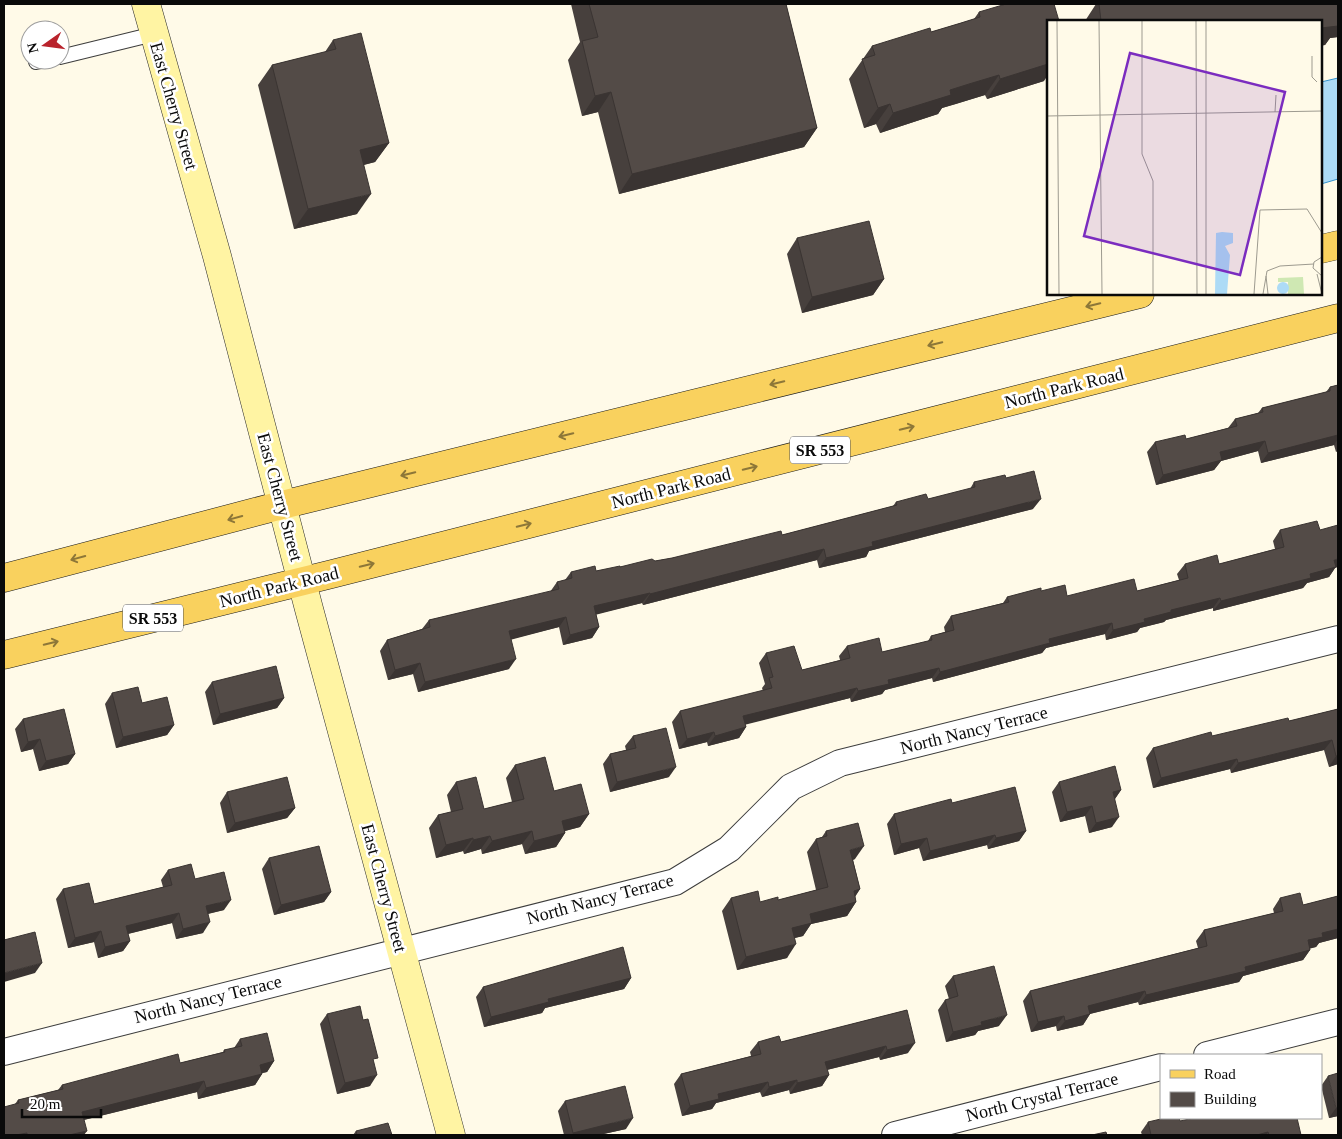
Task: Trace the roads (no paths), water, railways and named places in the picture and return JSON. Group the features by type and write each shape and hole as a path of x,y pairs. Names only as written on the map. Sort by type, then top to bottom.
{"main road":[{"path":"1322,249 1338,245"},
{"path":"4,578 282,505 1136,295"},
{"name":"North Park Road","path":"4,655 1338,318"}],"street":[{"name":"East Cherry Street","path":"146,4 217,256 451,1135"},
{"name":"North Nancy Terrace","path":"4,1052 675,882 729,849 791,787 840,763 1338,639"},
{"path":"1211,1054 1338,1022"},
{"name":"North Crystal Terrace","path":"895,1135 1160,1067"}],"lane":[{"path":"70,55 154,34"}],"water":[{"path":"1338,78 1338,179 1322,184 1322,82"}]}
